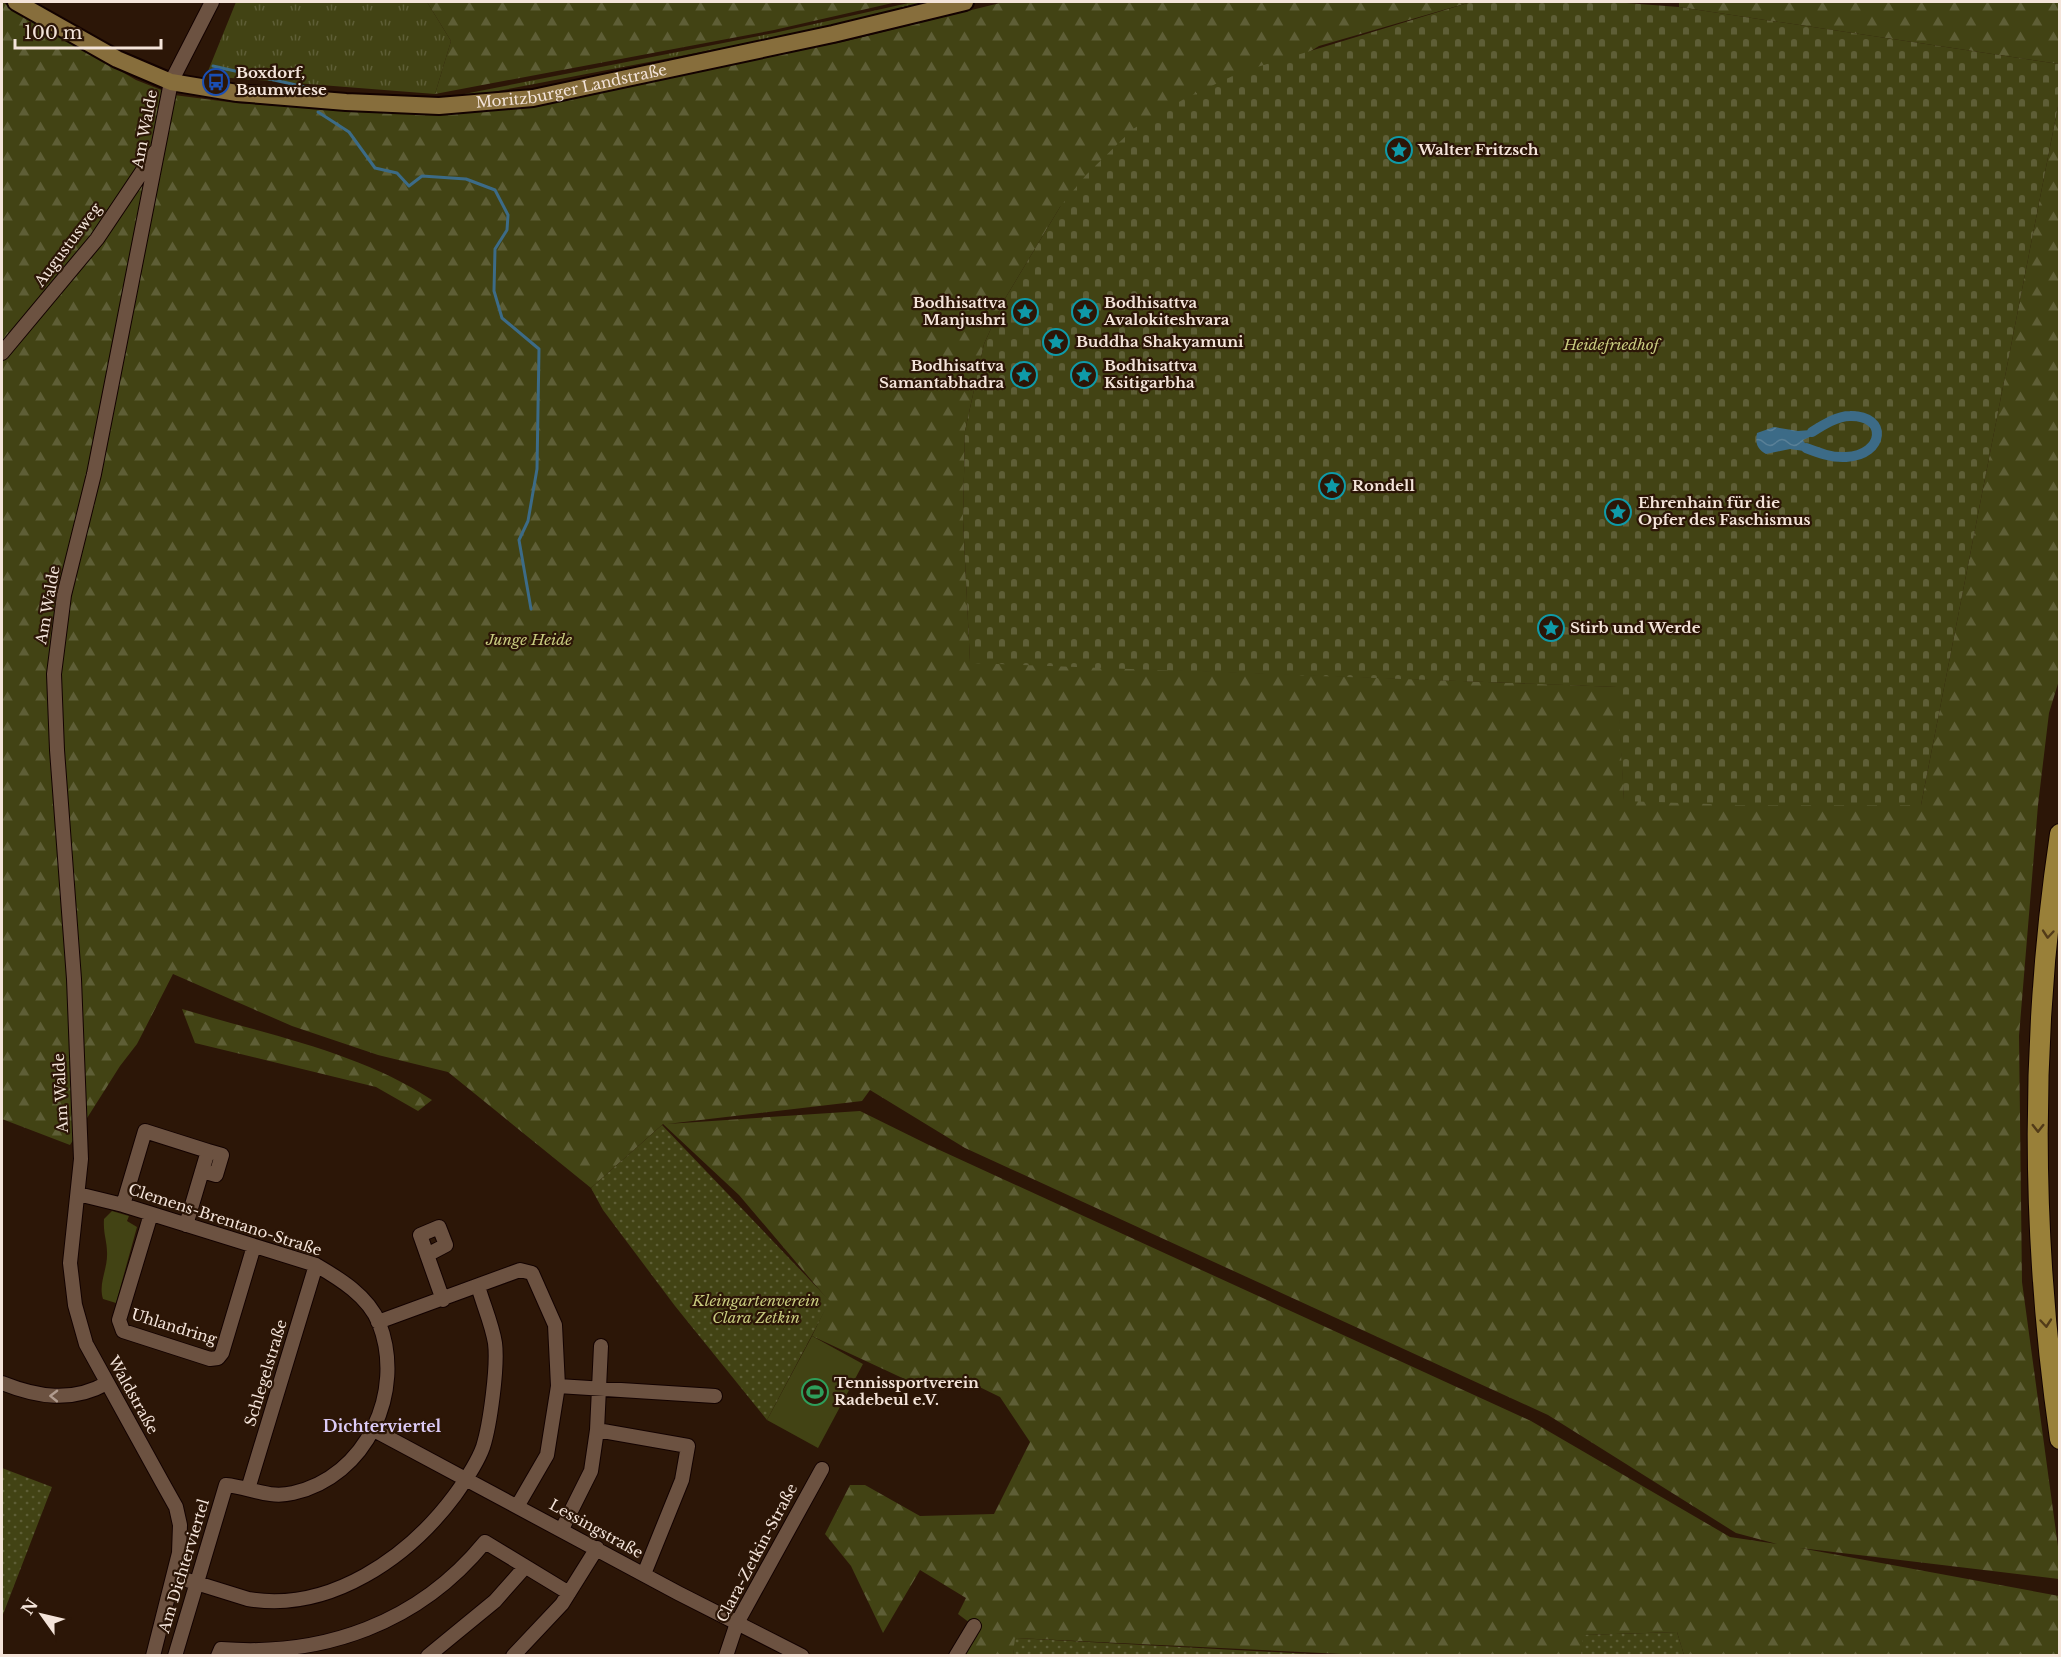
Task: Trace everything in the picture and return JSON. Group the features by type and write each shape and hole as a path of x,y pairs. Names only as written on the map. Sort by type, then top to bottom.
{"highway":[{"path":"2060,834 2044,983 2038,1131 2044,1302 2060,1439"}],"main road":[{"name":"Moritzburger Landstraße","path":"16,2 117,59 171,82 237,93 346,102 439,106 533,98 833,34 965,2"}],"street":[{"path":"171,82 212,2"},
{"name":"Am Walde","path":"80,1143 74,979 57,750 54,674 64,596 94,474 171,82"},
{"name":"Augustusweg","path":"2,353 96,239 156,151"},
{"path":"123,1205 145,1131 208,1151 186,1225"},
{"name":"Waldstraße","path":"80,1143 78,1194 70,1263 75,1305 87,1344 176,1508 180,1540 174,1576 153,1656"},
{"name":"Clemens-Brentano-Straße","path":"78,1194 123,1205 316,1265 344,1281 364,1300 378,1322 386,1352 386,1382 374,1430 357,1455 338,1472 312,1487 293,1493 270,1496 226,1485"},
{"name":"Uhlandring","path":"151,1214 118,1320 120,1327 123,1331 210,1359 218,1358 222,1353 254,1246"},
{"path":"427,1255 443,1300"},
{"name":"Schlegelstraße","path":"248,1489 316,1265"},
{"path":"378,1322 520,1270 532,1273 555,1325 558,1386 547,1455 518,1505"},
{"path":"174,1576 260,1601 296,1598 353,1581 399,1554 426,1530 467,1478 482,1448 491,1406 495,1344 478,1286"},
{"path":"562,1528 591,1471 597,1430 601,1346"},
{"path":"2,1383 32,1395 63,1397 94,1390 107,1383"},
{"path":"558,1386 715,1396"},
{"name":"Lessingstraße","path":"374,1430 802,1656"},
{"path":"597,1430 688,1446 682,1480 644,1574"},
{"name":"Clara-Zetkin-Straße","path":"726,1656 737,1623 822,1469"},
{"name":"Am Dichterviertel","path":"175,1656 226,1485"},
{"path":"218,1656 220,1649 268,1652 297,1649 325,1644 374,1629 410,1610 433,1594 470,1560 485,1542 569,1593"},
{"path":"513,1656 569,1593 597,1548"},
{"path":"428,1656 495,1601 525,1567"},
{"path":"956,1656 974,1626"}],"green space":[{"name":"Junge Heide","path":"2,2 136,80 174,95 236,103 375,112 441,111 610,87 842,42 1004,2 1471,2 1319,46 1060,207 1003,302 984,344 965,431 963,519 970,662 1618,687 1624,800 1921,805 2059,101 2060,677 2049,713 2038,805 2019,1036 2022,1282 2059,1554 2059,1579 1800,1548 2059,1596 2059,1655 1684,1655 1677,1632 1584,1635 1581,1656 1362,1655 1016,1638 1013,1655 962,1655 974,1626 958,1614 966,1598 920,1570 883,1633 851,1566 825,1534 850,1485 865,1485 920,1516 994,1514 1030,1442 1000,1397 961,1378 926,1389 812,1336 829,1301 739,1195 663,1124 591,1188 448,1072 378,1055 292,1026 173,974 137,1044 120,1066 70,1145 2,1119","holes":["870,1090 965,1148 1548,1415 1736,1533 1777,1544 1730,1537 1531,1421 933,1147 860,1111 667,1124 862,1101"]},
{"path":"236,2 427,2 451,41 435,94 206,76"},
{"path":"427,2 897,2 774,30 435,94 451,41"},
{"path":"913,2 939,2 775,38 451,100 454,96 774,33"},
{"name":"Heidefriedhof","path":"1471,2 1613,2 1679,7 2059,64 2059,101 1921,805 1738,805 1624,801 1617,687 970,663 963,519 965,431 984,344 1003,302 1060,207 1086,175 1133,129 1184,99 1241,72"},
{"path":"1679,2 2059,2 2059,64 1679,7"},
{"path":"182,1009 279,1036 343,1057 404,1083 432,1100 418,1111 376,1087 195,1043"},
{"name":"Kleingartenverein Clara Zetkin","path":"662,1125 830,1301 767,1420 675,1306 603,1210 591,1188"},
{"path":"112,1211 129,1216 127,1221 137,1227 116,1303 103,1299 102,1293 107,1258 104,1219"},
{"name":"Tennissportverein Radebeul e.V.","path":"812,1336 863,1364 818,1448 767,1420"},
{"path":"2,1468 52,1487 2,1617"},
{"path":"1677,1632 1684,1655 1581,1655 1583,1635"},
{"path":"1015,1638 1311,1654 1013,1655"}],"water":[{"path":"1774,427 1798,431 1811,430 1812,436 1803,440 1806,445 1804,451 1790,449 1766,454 1757,445 1757,433"}],"waterway":[{"path":"213,66 318,90"},
{"path":"318,112 349,132 375,168 397,173 409,186 422,176 466,179 495,190 508,215 507,230 495,249 494,291 502,318 539,349 537,469 528,521 519,540 531,609"},
{"path":"1806,448 1831,456 1859,455 1868,450 1877,435 1876,428 1871,422 1862,417 1850,416 1835,419 1812,432"}],"place":[{"name":"Boxdorf, Baumwiese","path":"216,82"},
{"name":"Walter Fritzsch","path":"1399,150"},
{"name":"Bodhisattva Manjushri","path":"1025,312"},
{"name":"Bodhisattva Avalokiteshvara","path":"1085,312"},
{"name":"Buddha Shakyamuni","path":"1056,342"},
{"name":"Bodhisattva Samantabhadra","path":"1024,375"},
{"name":"Bodhisattva Ksitigarbha","path":"1084,375"},
{"name":"Rondell","path":"1332,486"},
{"name":"Ehrenhain für die Opfer des Faschismus","path":"1618,512"},
{"name":"Stirb und Werde","path":"1551,628"},
{"name":"Tennissportverein Radebeul e.V.","path":"815,1392"}],"district":[{"name":"Dichterviertel","path":"382,1426"}]}
